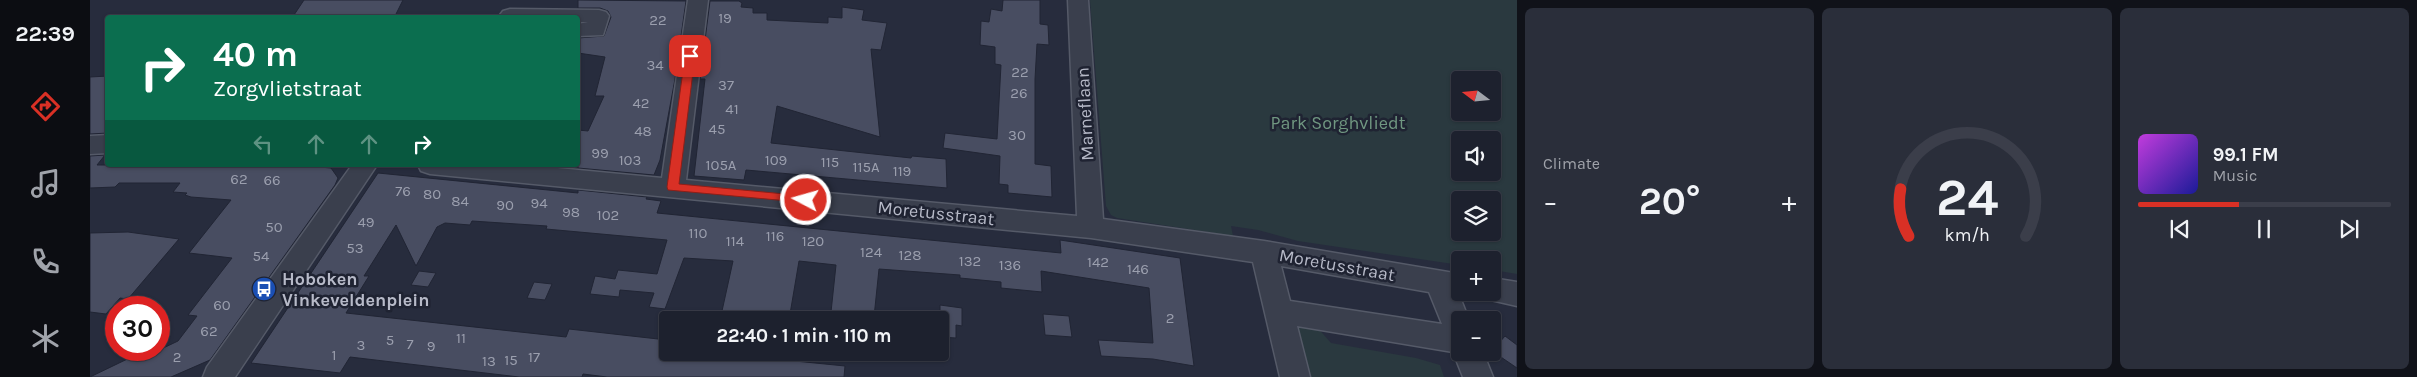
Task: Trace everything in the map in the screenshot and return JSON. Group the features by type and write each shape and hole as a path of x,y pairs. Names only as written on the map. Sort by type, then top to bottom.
{"street":[{"path":"672,187 698,0"},
{"name":"Marneflaan","path":"1078,0 1091,228"},
{"path":"509,11 599,16 596,30 580,30"},
{"path":"90,145 105,144"},
{"path":"218,377 364,167"},
{"name":"Moretusstraat","path":"452,167 1091,228 1264,252 1450,284 1456,311"},
{"path":"1264,252 1295,377"},
{"path":"1501,291 1517,294"},
{"path":"1279,311 1451,338"},
{"path":"1472,361 1478,377"}],"green space":[{"name":"Park Sorghvliedt","path":"1090,0 1517,0 1517,274 1501,271 1501,251 1451,251 1451,264 1298,241 1258,230 1231,226 1233,236 1117,218 1111,215 1106,206"},
{"path":"1295,324 1316,326 1331,343 1416,358 1440,365 1444,377 1302,377"}],"building":[{"path":"304,0 403,0 396,15 294,15"},
{"path":"578,0 686,1 675,79 660,160 654,175 578,168 580,167 580,130 588,131 604,96 595,96 605,57 580,53 580,38 604,36 611,17 608,11 600,8 578,8"},
{"path":"1003,0 1040,0 1040,24 1048,25 1049,45 1037,44 1035,164 1051,166 1052,197 1008,193 1008,185 999,184 1000,156 943,148 945,133 997,139 1001,65 995,64 995,47 980,45 981,21 989,22 991,9 1002,11"},
{"path":"710,1 739,1 742,3 741,7 753,8 753,13 767,13 767,20 828,23 828,17 842,18 842,7 864,10 862,20 887,23 881,50 871,49 880,137 777,106 771,143 911,158 912,156 946,159 947,188 746,170 744,180 694,176 705,79 700,79"},
{"path":"105,76 105,133 90,134 90,77"},
{"path":"105,155 97,165 105,165 105,167 320,167 331,168 338,178 335,185 210,360 171,377 90,377 123,361 170,361 170,345 178,341 197,316 188,315 232,258 189,253 231,200 191,197 185,195 187,193 173,192 180,183 119,183 115,187 90,188 90,156"},
{"path":"378,173 578,193 578,190 647,197 646,199 661,201 657,213 1061,253 1060,240 1180,258 1194,366 1153,359 1101,356 1098,340 1153,343 1149,288 1041,271 1042,292 1001,288 1001,282 960,278 960,275 879,269 875,311 831,311 836,265 799,261 791,311 722,311 733,261 684,258 665,309 649,307 654,293 620,290 619,297 590,294 595,276 615,279 618,270 657,274 667,240 546,229 547,226 472,221 470,225 445,223 437,227 416,266 396,225 364,276 369,276 346,313 566,337 569,329 659,339 659,361 795,361 845,366 844,377 607,377 583,374 582,377 519,377 350,357 340,373 251,363"},
{"path":"128,232 179,239 131,296 105,296 105,314 90,312 90,233"},
{"path":"419,271 436,273 428,287 411,285"},
{"path":"534,282 552,284 545,300 527,298"},
{"path":"940,305 962,308 962,326 956,325 956,338 949,338 949,311 940,311"},
{"path":"1043,314 1069,316 1072,337 1045,335"},
{"path":"1505,336 1517,345 1517,368 1501,357 1501,341"}],"place":[{"name":"Hoboken Vinkeveldenplein","path":"264,289"}],"route":[{"path":"690,56 672,187 806,200"}]}
